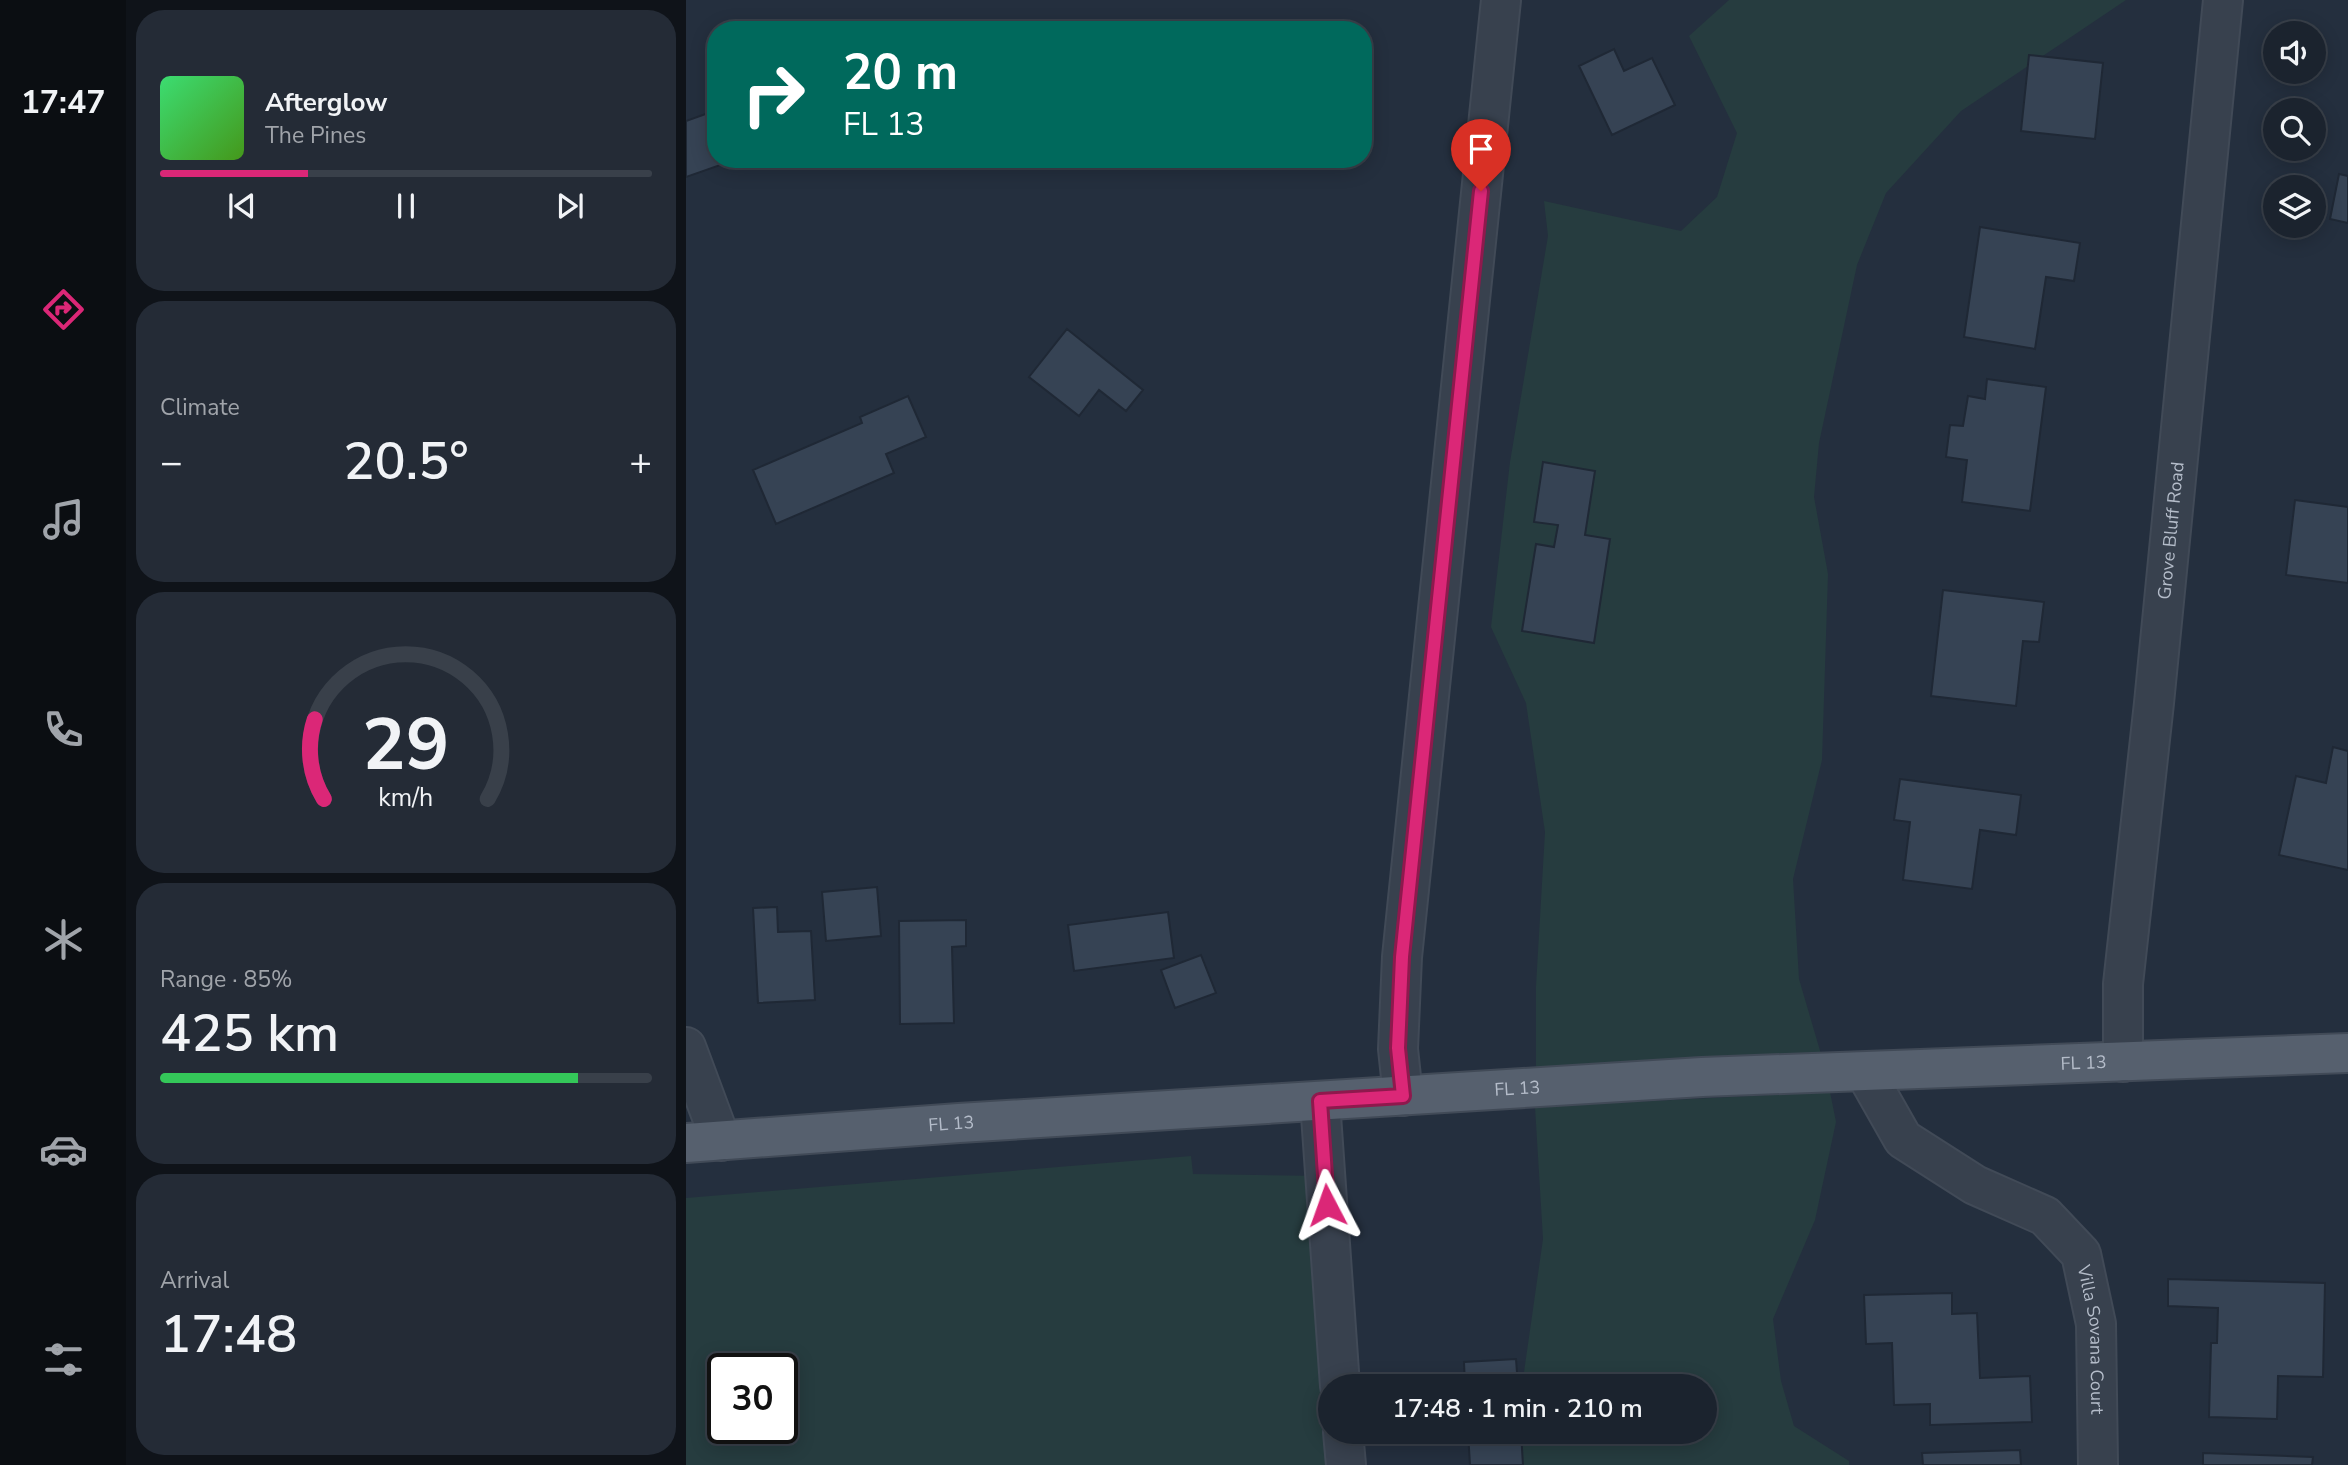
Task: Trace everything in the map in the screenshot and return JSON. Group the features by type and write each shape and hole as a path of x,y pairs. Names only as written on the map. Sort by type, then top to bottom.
{"main road":[{"name":"FL 13","path":"704,1142 959,1123 1702,1077 2348,1053"}],"street":[{"path":"1403,1096 1398,1048 1402,957 1502,0"},
{"name":"Grove Bluff Road","path":"2123,1062 2123,984 2154,703 2222,0"},
{"path":"686,1047 704,1142"},
{"name":"Villa Sovana Court","path":"1865,1072 1903,1139 1975,1185 2045,1216 2081,1254 2096,1324 2098,1465"},
{"path":"1320,1101 1339,1374"},
{"path":"1344,1444 1346,1465"}],"green space":[{"path":"1729,0 2126,0 1961,111 1886,193 1857,265 1819,443 1814,497 1828,574 1822,760 1793,879 1799,979 1821,1054 1536,1068 1536,986 1545,832 1526,703 1491,627 1510,462 1548,236 1544,201 1681,231 1717,197 1737,133 1689,36"},
{"path":"1830,1092 1836,1122 1815,1220 1773,1319 1781,1381 1794,1426 1849,1461 1849,1465 1519,1465 1520,1444 1717,1444 1717,1374 1524,1374 1543,1239 1535,1107"},
{"path":"1191,1156 1193,1174 1325,1176 1329,1374 1318,1374 1318,1444 1335,1444 1343,1465 686,1465 686,1198"}],"building":[{"path":"1614,49 1624,71 1652,58 1675,105 1612,135 1579,66"},
{"path":"2029,55 2103,63 2095,139 2021,131"},
{"path":"707,113 707,168 712,168 686,177 686,121"},
{"path":"2339,174 2348,176 2348,223 2330,219"},
{"path":"1980,227 2080,243 2074,281 2046,277 2035,349 1964,337"},
{"path":"1067,329 1143,390 1126,411 1099,390 1079,416 1029,377"},
{"path":"1987,379 2046,387 2030,511 1962,502 1967,460 1946,457 1950,425 1963,426 1968,396 1985,399"},
{"path":"908,396 926,437 886,454 894,473 776,524 753,470 862,423 860,417"},
{"path":"1543,462 1595,471 1585,535 1610,539 1594,643 1522,631 1536,544 1554,547 1558,525 1534,522"},
{"path":"2295,500 2348,507 2348,583 2286,575"},
{"path":"1943,590 2044,602 2039,642 2023,641 2016,706 1931,696"},
{"path":"2333,747 2348,751 2348,870 2279,855 2296,776 2326,783"},
{"path":"1900,779 2021,795 2016,835 1980,830 1972,889 1903,880 1910,822 1894,820"},
{"path":"877,887 881,936 826,941 822,892"},
{"path":"777,907 778,932 811,931 815,1000 758,1003 753,908"},
{"path":"1168,912 1174,958 1074,971 1068,925"},
{"path":"966,920 966,946 952,947 954,1023 900,1024 899,921"},
{"path":"1201,955 1216,993 1175,1008 1161,970"},
{"path":"2168,1279 2325,1283 2323,1377 2278,1376 2277,1419 2209,1417 2211,1343 2217,1343 2218,1308 2168,1306"},
{"path":"1952,1293 1952,1314 1977,1313 1980,1378 2030,1376 2032,1422 1930,1425 1930,1404 1894,1405 1892,1343 1866,1344 1864,1295"},
{"path":"1516,1359 1517,1374 1464,1374 1464,1362"},
{"path":"1469,1444 1522,1444 1523,1465 1470,1465"},
{"path":"2020,1450 2021,1465 1923,1465 1922,1453"},
{"path":"2203,1453 2313,1457 2312,1465 2203,1465"}],"route":[{"path":"1327,1205 1320,1101 1403,1096 1398,1048 1402,957 1481,191"}]}
